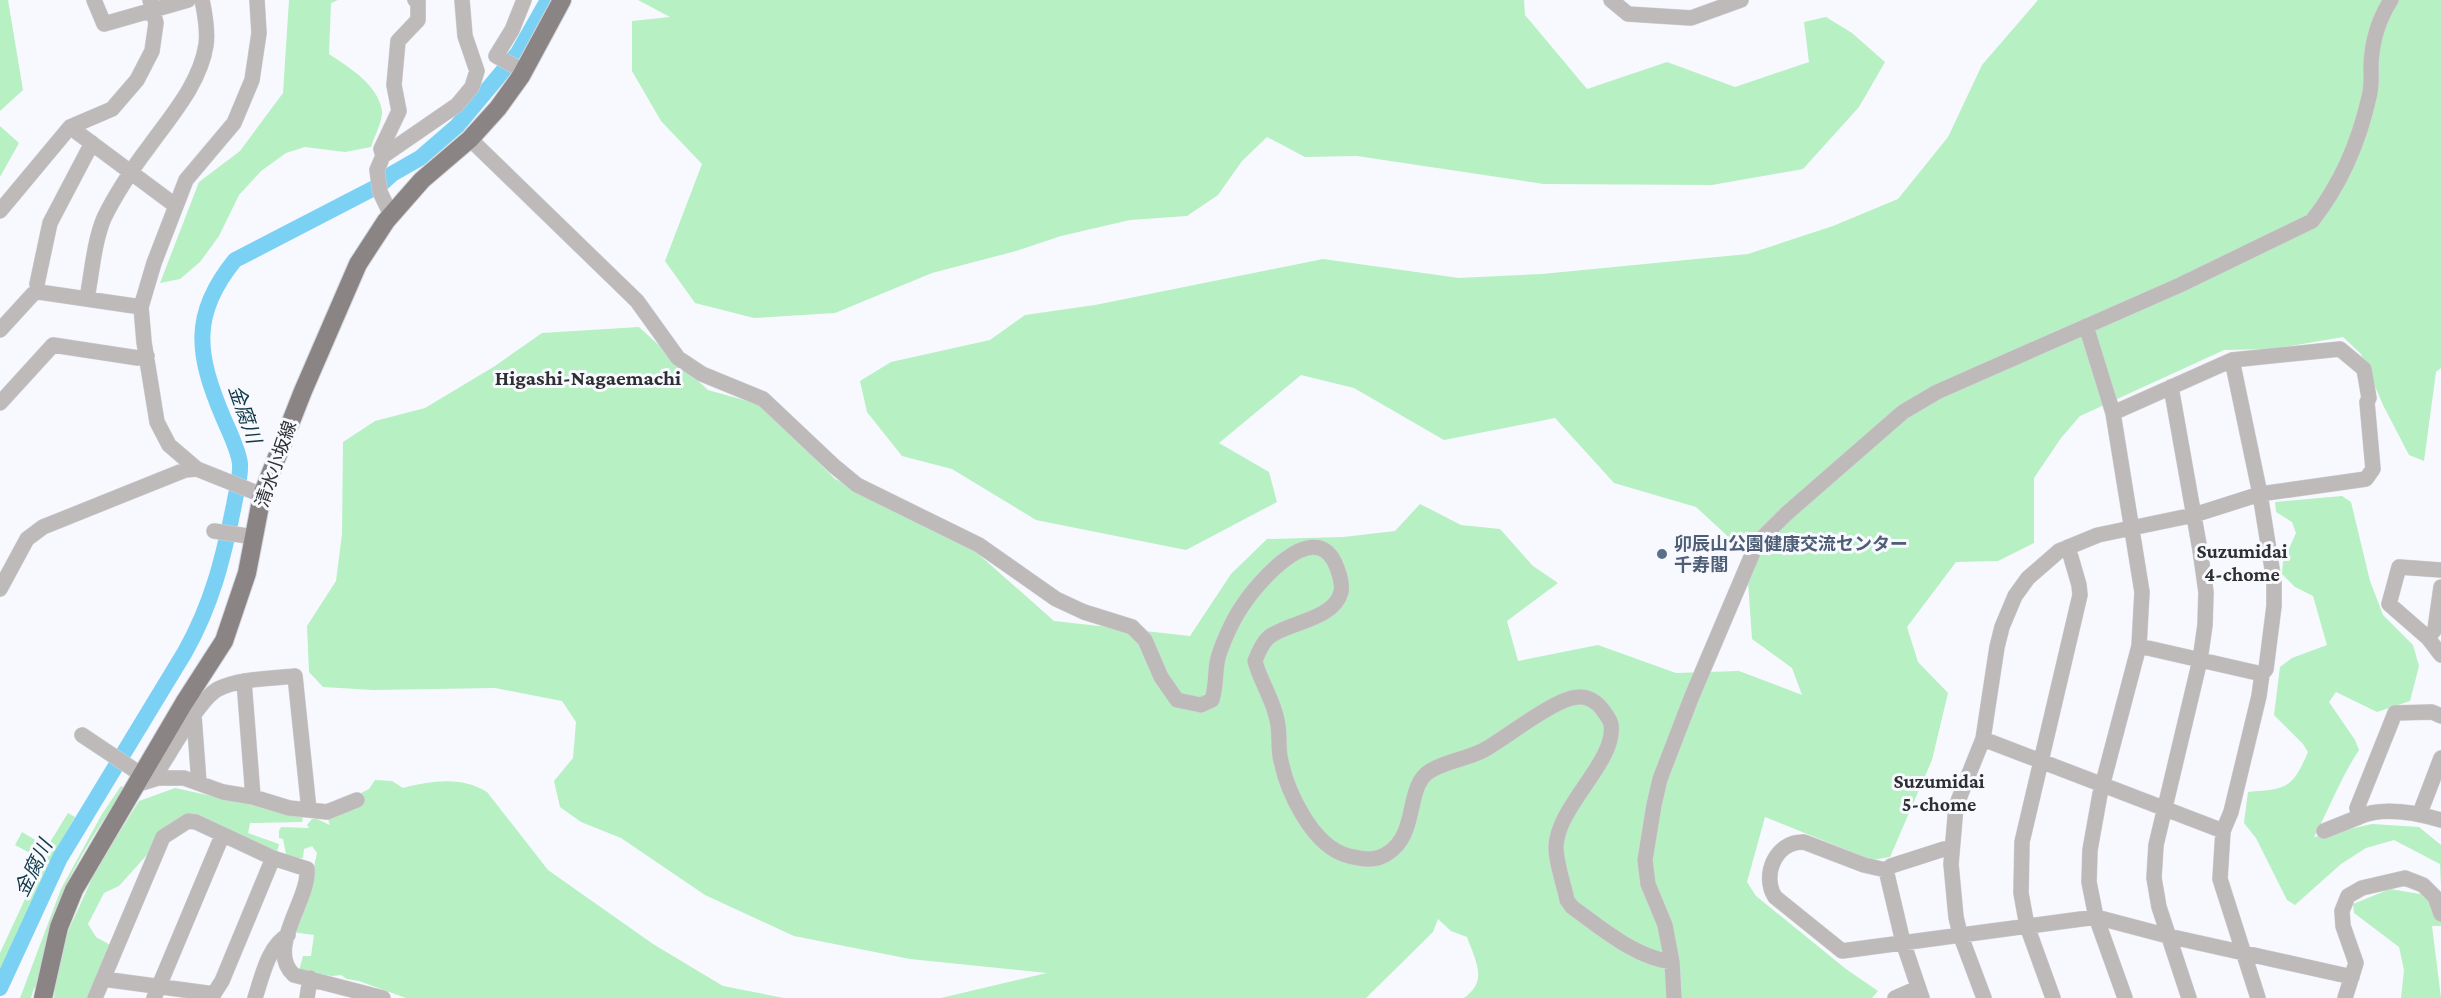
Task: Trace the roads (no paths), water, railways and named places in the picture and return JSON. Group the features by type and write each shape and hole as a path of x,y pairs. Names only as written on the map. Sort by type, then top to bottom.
{"main road":[{"name":"清水小坂線","path":"44,998 59,927 74,890 145,779 224,641 247,573 249,536 257,493 358,264 391,216 422,180 471,139 521,73 562,0"}],"street":[{"path":"94,0 104,24 152,5 188,0"},
{"path":"87,298 100,230 105,216 184,97 198,72 206,45 202,0"},
{"path":"203,472 169,445 157,422 141,307 154,263 186,180 234,123 252,80 259,33 257,0"},
{"path":"391,216 380,192 377,171 381,149 399,111 394,85 395,55 398,41 417,20 418,2 415,0"},
{"path":"381,159 457,105 472,87 477,71 465,36 462,0"},
{"path":"521,73 496,56 512,30 524,0"},
{"path":"1611,0 1628,14 1691,18 1741,0"},
{"path":"1674,998 1672,962 1665,925 1648,884 1645,860 1654,805 1660,779 1692,696 1756,543 1903,412 1948,387 2180,285 2312,221 2326,203 2344,171 2355,143 2370,94 2372,49 2379,18 2391,0"},
{"path":"0,212 70,127 112,110 137,80 152,51 156,23 152,5"},
{"path":"70,127 176,206"},
{"path":"471,139 637,301 678,358 702,374 763,399 834,466 857,484 979,545 1056,599 1084,612 1132,627 1145,640 1171,693 1177,700 1187,704 1201,705 1212,700 1216,686 1217,662 1222,648 1241,607 1262,580 1291,554 1314,548 1323,550 1333,558 1339,570 1341,592 1334,603 1324,612 1269,638 1255,661 1260,680 1278,720 1280,755 1288,784 1310,826 1329,847 1343,855 1368,861 1387,853 1396,845 1404,837 1418,783 1429,771 1478,753 1548,709 1577,696 1588,698 1599,705 1611,723 1609,743 1561,828 1556,847 1567,900 1572,907 1595,924 1628,945 1655,960 1672,962"},
{"path":"39,292 37,284 50,223 92,143"},
{"path":"0,330 33,294 39,292 141,307"},
{"path":"2086,326 2113,413 2142,592 2139,646 2103,784 2090,850 2089,882 2096,917 2125,998"},
{"path":"2,397 53,345 138,358 147,356"},
{"path":"1984,998 1960,934 1953,885 1952,850 1956,806 1983,739 2002,627 2015,596 2028,578 2059,551 2098,535 2194,515 2260,494 2366,479 2373,469 2367,402 2369,398 2364,369 2340,349 2232,360 2113,413"},
{"path":"2232,360 2260,494 2274,581 2274,606 2266,669 2262,674 2259,696 2231,812 2223,831 2220,879 2258,998"},
{"path":"2171,387 2206,592 2205,625 2200,660 2163,808 2156,844 2154,878 2159,907 2189,998"},
{"path":"0,589 27,539 43,527 185,470 203,472 257,493"},
{"path":"214,531 249,536"},
{"path":"2053,998 2027,926 2021,892 2022,842 2080,596 2068,547"},
{"path":"2441,570 2399,567 2389,604 2428,638 2441,655"},
{"path":"2428,638 2435,629 2441,587"},
{"path":"2139,646 2262,674"},
{"path":"145,779 158,771 194,716 215,690 244,681 295,676 309,810"},
{"path":"244,681 253,797"},
{"path":"2359,817 2357,808 2395,713 2432,712 2441,716"},
{"path":"194,716 199,783"},
{"path":"82,735 145,779 184,778 223,792 253,797 289,808 327,812 357,800"},
{"path":"1983,739 2223,831"},
{"path":"2420,813 2441,758"},
{"path":"2324,831 2368,813 2420,813 2441,820"},
{"path":"95,998 165,834 188,821 196,822 222,836 308,872 288,935 283,959 285,966 294,975 383,998"},
{"path":"157,993 222,836"},
{"path":"1886,870 1864,865 1804,842 1794,842 1780,850 1773,858 1770,889 1775,897 1842,951 2096,917 2168,936 2352,977"},
{"path":"1886,870 1891,866 1944,849 1952,850"},
{"path":"103,979 157,993 213,996 222,981 273,858"},
{"path":"1886,870 1903,942 1920,993 1896,998"},
{"path":"2345,998 2356,963 2343,926 2342,911 2348,896 2362,888 2405,878 2423,885 2435,897 2441,914"},
{"path":"255,998 272,952 281,939 288,935"},
{"path":"307,998 310,978"}],"waterway":[{"name":"金腐川","path":"0,988 60,858 185,652 216,581 230,525 240,469 238,453 214,395 204,355 202,336 205,317 210,299 220,280 235,260 380,185 392,174 420,158 457,126 518,53 548,0"}],"place":[{"name":"卯辰山公園健康交流センター 千寿閣","path":"1662,554"}],"district":[{"name":"Higashi-Nagaemachi","path":"588,378"},
{"name":"Suzumidai 4-chome","path":"2242,562"},
{"name":"Suzumidai 5-chome","path":"1939,792"}]}
